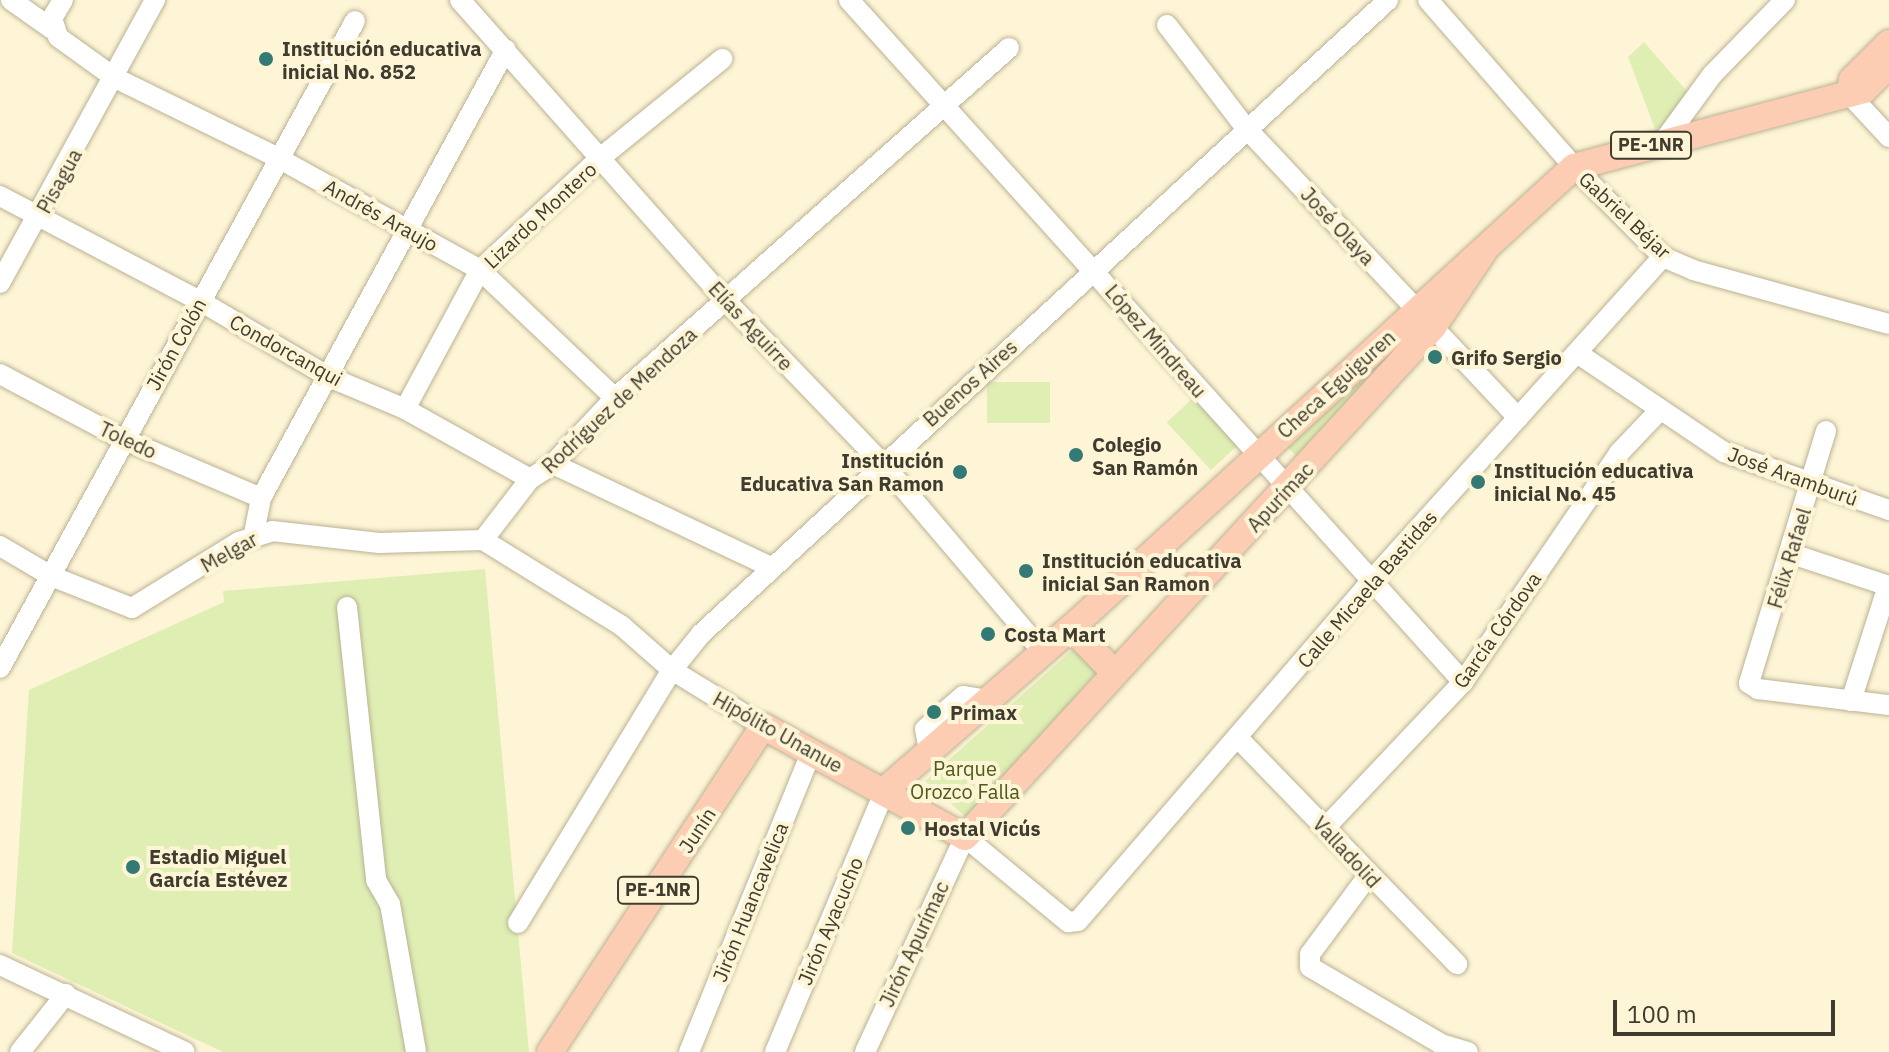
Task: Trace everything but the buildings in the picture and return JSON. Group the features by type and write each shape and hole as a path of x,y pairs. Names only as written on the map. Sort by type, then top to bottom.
{"main road":[{"path":"1849,94 1852,80 1889,43"},
{"name":"PE-1NR","path":"1849,94 1864,90 1889,65"},
{"name":"Checa Eguiguren","path":"885,790 1071,628 1256,456 1426,319 1484,251 1574,167 1849,94"},
{"name":"Apurímac","path":"965,837 1114,672 1286,491 1426,319"},
{"path":"1071,628 1114,672"},
{"name":"Hipólito Unanue","path":"763,726 885,790 965,837"},
{"name":"Junín","path":"550,1052 763,726"}],"street":[{"name":"Andrés Araujo","path":"11,0 115,78 280,159 480,270 615,398"},
{"path":"52,29 52,18 63,0"},
{"name":"Pisagua","path":"0,283 39,218 155,0"},
{"name":"Elías Aguirre","path":"460,0 727,302 882,463 1043,652"},
{"name":"López Mindreau","path":"849,0 944,110 1094,271 1286,491 1463,682"},
{"name":"Buenos Aires","path":"518,923 672,670 771,567 882,463 1094,271 1245,127 1388,0"},
{"name":"Gabriel Béjar","path":"1428,0 1574,167 1663,257 1693,270 1889,324"},
{"path":"1663,142 1712,75 1785,0"},
{"name":"Jirón Colón","path":"0,668 355,21"},
{"name":"José Olaya","path":"1167,25 1245,127 1518,418"},
{"name":"Rodríguez de Mendoza","path":"483,540 530,479 553,464 615,398 944,110 1009,48"},
{"path":"254,534 261,498 506,49"},
{"name":"Lizardo Montero","path":"405,409 480,270 599,159 722,59"},
{"path":"1849,94 1889,137"},
{"name":"Condorcanqui","path":"0,196 200,301 329,377 405,409 530,479"},
{"name":"Calle Micaela Bastidas","path":"1073,922 1238,738 1371,581 1663,257"},
{"name":"José Aramburú","path":"1577,353 1724,452 1889,510"},
{"name":"Toledo","path":"0,374 123,439 261,498"},
{"name":"García Córdova","path":"1326,827 1463,682 1619,453 1659,411"},
{"name":"Félix Rafael","path":"1826,431 1792,554 1749,683 1851,701"},
{"path":"553,464 771,567"},
{"name":"Melgar","path":"0,546 51,576 132,608 254,534 289,531 379,543 483,540"},
{"name":"Hipólito Unanue","path":"483,540 622,626 672,670 763,726"},
{"path":"1792,554 1889,586 1851,701 1889,705"},
{"path":"347,607 376,880 390,904 416,1052"},
{"name":"Valladolid","path":"1238,738 1326,827 1368,876 1457,964"},
{"name":"Jirón Huancavelica","path":"689,1052 812,751"},
{"name":"Jirón Ayacucho","path":"775,1052 885,790"},
{"name":"Hipólito Unanue","path":"965,837 1073,922"},
{"name":"Jirón Apurímac","path":"865,1052 965,837"},
{"path":"1368,876 1310,954 1310,967 1428,1037 1468,1052"},
{"path":"0,965 185,1052"},
{"path":"20,1052 66,994"}],"green space":[{"path":"1644,42 1692,97 1673,125 1655,129 1628,57"},
{"path":"1417,319 1423,325 1302,461 1285,445"},
{"path":"987,382 1050,382 1050,423 987,423"},
{"path":"1193,398 1237,446 1211,470 1167,423"},
{"path":"485,569 529,1052 223,1052 12,953 29,690 224,602 223,591"},
{"name":"Parque Orozco Falla","path":"1077,646 1102,667 967,818 925,781"}],"place":[{"name":"Institución educativa inicial No. 852","path":"266,59"},
{"name":"Grifo Sergio","path":"1435,357"},
{"name":"Colegio San Ramón","path":"1076,455"},
{"name":"Institución Educativa San Ramon","path":"960,472"},
{"name":"Institución educativa inicial No. 45","path":"1478,482"},
{"name":"Institución educativa inicial San Ramon","path":"1026,571"},
{"name":"Costa Mart","path":"988,634"},
{"name":"Primax","path":"934,712"},
{"name":"Hostal Vicús","path":"908,828"},
{"name":"Estadio Miguel García Estévez","path":"133,867"}]}
